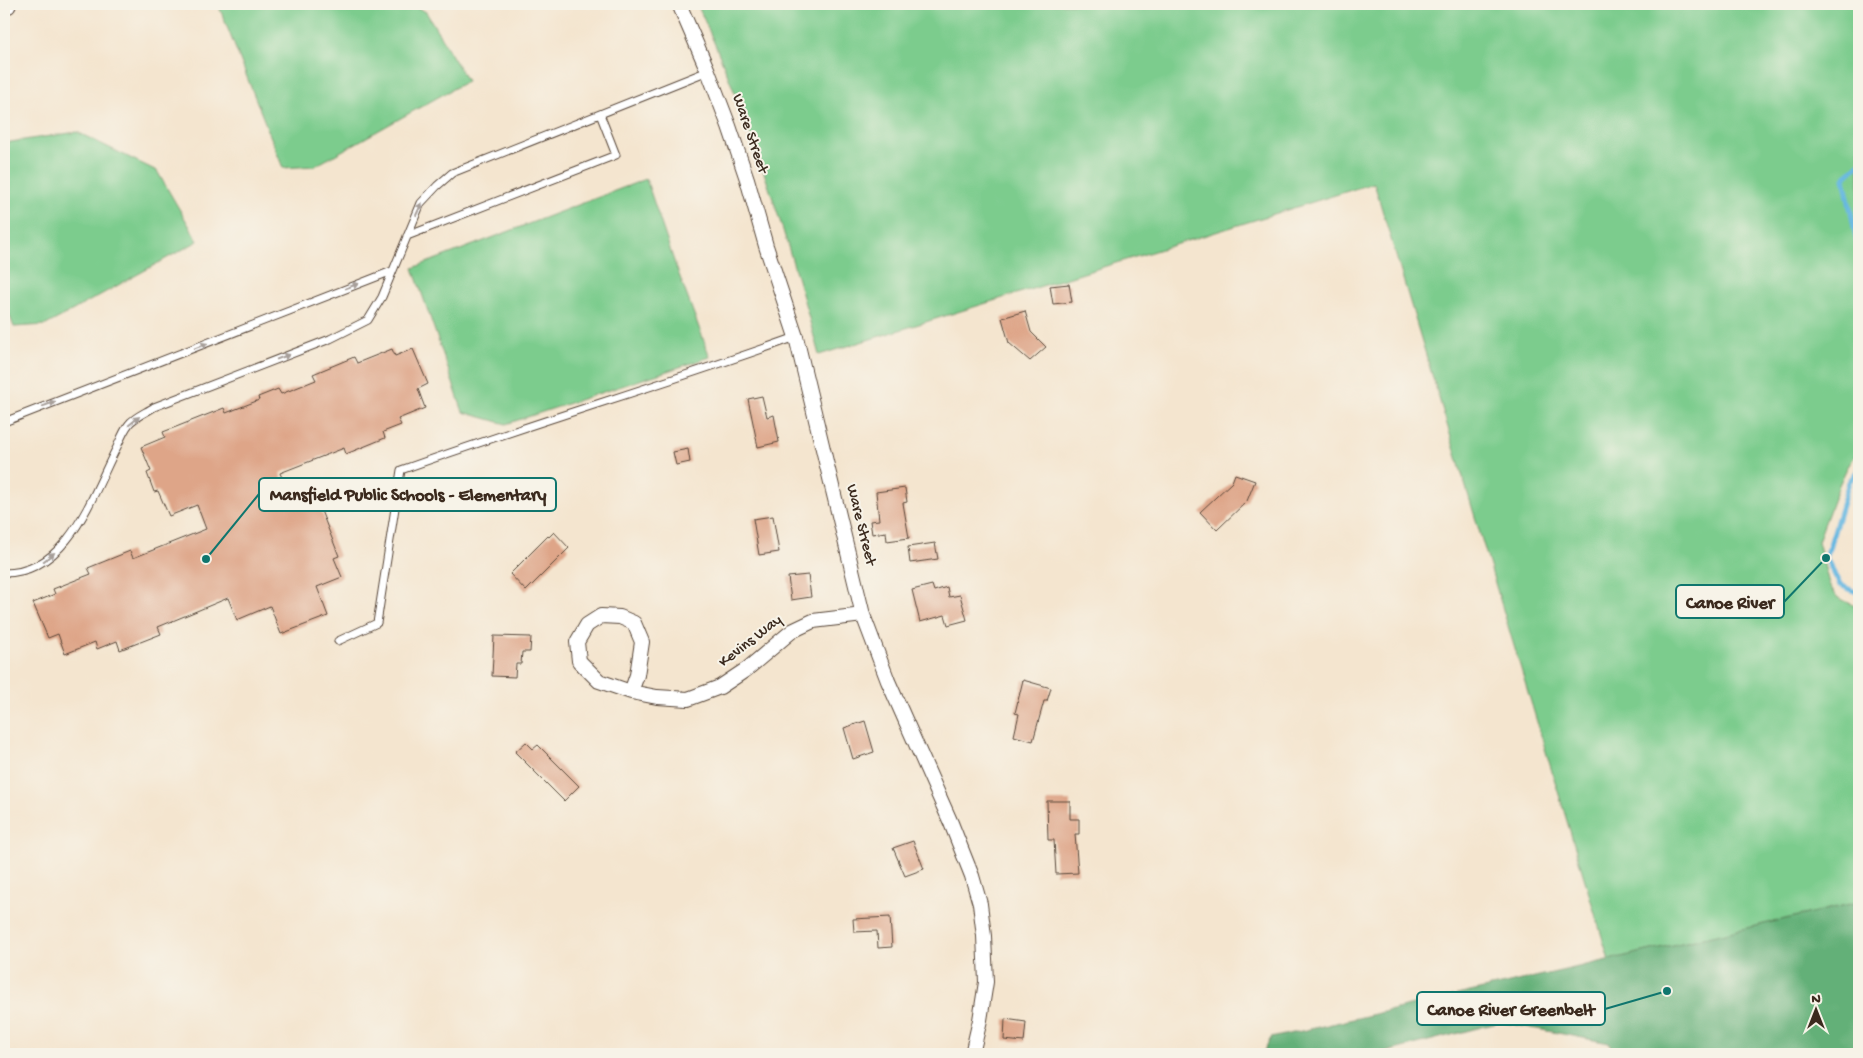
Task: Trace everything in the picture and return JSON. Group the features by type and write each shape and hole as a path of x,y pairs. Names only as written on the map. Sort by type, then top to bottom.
{"street":[{"name":"Ware Street","path":"679,4 708,71 747,180 766,246 796,337 863,614 888,681 923,757 971,872 980,904 984,936 986,982 972,1054"},
{"name":"Kevins Way","path":"631,692 637,675 642,642 634,623 620,617 601,616 587,625 577,642 579,661 599,681 631,692 657,697 688,699 720,687 747,669 792,631 813,621 863,614"}],"lane":[{"path":"4,573 12,573 40,564 62,546 81,520 129,423 154,407 330,339 368,320 382,297 422,203 452,173 708,71"},
{"path":"407,236 616,156 600,114"},
{"path":"4,422 392,271"},
{"path":"338,641 377,623 401,470 456,450 718,365 796,337"}],"green space":[{"path":"218,4 410,4 426,12 467,81 315,166 283,168"},
{"path":"697,4 1859,4 1859,450 1839,485 1818,541 1829,584 1837,597 1859,608 1859,902 1609,960 1374,183 819,355 794,265 766,177 734,90"},
{"path":"77,132 157,171 198,241 46,325 14,327 4,301 4,143"},
{"path":"646,179 710,357 506,424 463,412 413,268"},
{"path":"1859,902 1859,1054 1613,1054 1609,1043 1501,1022 1379,1054 1262,1054 1271,1038"}],"building":[{"path":"1069,284 1072,302 1053,304 1050,286"},
{"path":"1025,311 1031,332 1046,347 1030,361 1009,343 1002,318"},
{"path":"392,349 395,356 413,349 428,384 418,389 425,408 398,419 401,425 383,432 385,438 346,454 344,448 280,473 290,497 312,488 339,556 334,558 342,577 317,587 328,616 281,634 270,606 237,620 228,598 158,627 161,634 120,650 117,641 97,649 95,642 65,654 58,634 48,638 33,603 55,594 53,589 91,574 88,568 130,551 133,558 206,529 197,505 169,516 158,491 154,492 147,473 151,471 141,447 165,437 163,432 224,408 226,413 259,400 258,397 278,389 281,394 316,380 313,374 354,357 357,363"},
{"path":"762,396 767,417 774,415 779,442 758,447 748,399"},
{"path":"688,449 690,462 676,465 673,452"},
{"path":"1235,474 1255,481 1247,501 1217,530 1200,512 1232,482"},
{"path":"905,488 907,502 903,503 909,538 887,541 886,532 872,534 870,521 879,520 876,492"},
{"path":"773,516 779,552 759,555 753,519"},
{"path":"554,532 569,548 526,591 510,574"},
{"path":"935,543 938,559 910,563 908,547"},
{"path":"808,575 811,597 791,600 788,577"},
{"path":"932,585 934,591 947,587 949,597 960,595 967,620 948,625 945,615 920,622 912,590"},
{"path":"494,636 531,637 530,652 522,652 521,664 516,664 515,677 492,676"},
{"path":"1023,680 1051,688 1047,701 1044,701 1033,741 1014,736 1019,714 1015,713"},
{"path":"865,721 874,752 853,759 844,728"},
{"path":"526,742 533,749 538,745 579,786 564,801 515,752"},
{"path":"1047,801 1070,801 1070,819 1079,819 1079,834 1075,834 1078,873 1056,874 1054,840 1048,840"},
{"path":"913,841 924,869 905,876 893,848"},
{"path":"890,917 892,947 878,948 877,931 854,932 853,919"},
{"path":"1005,1019 1026,1022 1024,1042 1004,1040"}],"waterway":[{"path":"1859,164 1844,178 1859,252"},
{"path":"1859,469 1849,482 1826,558 1840,585 1859,593"}],"place":[{"name":"Canoe River","path":"1826,558"},
{"name":"Mansfield Public Schools - Elementary","path":"206,559"},
{"name":"Canoe River Greenbelt","path":"1667,991"}]}
